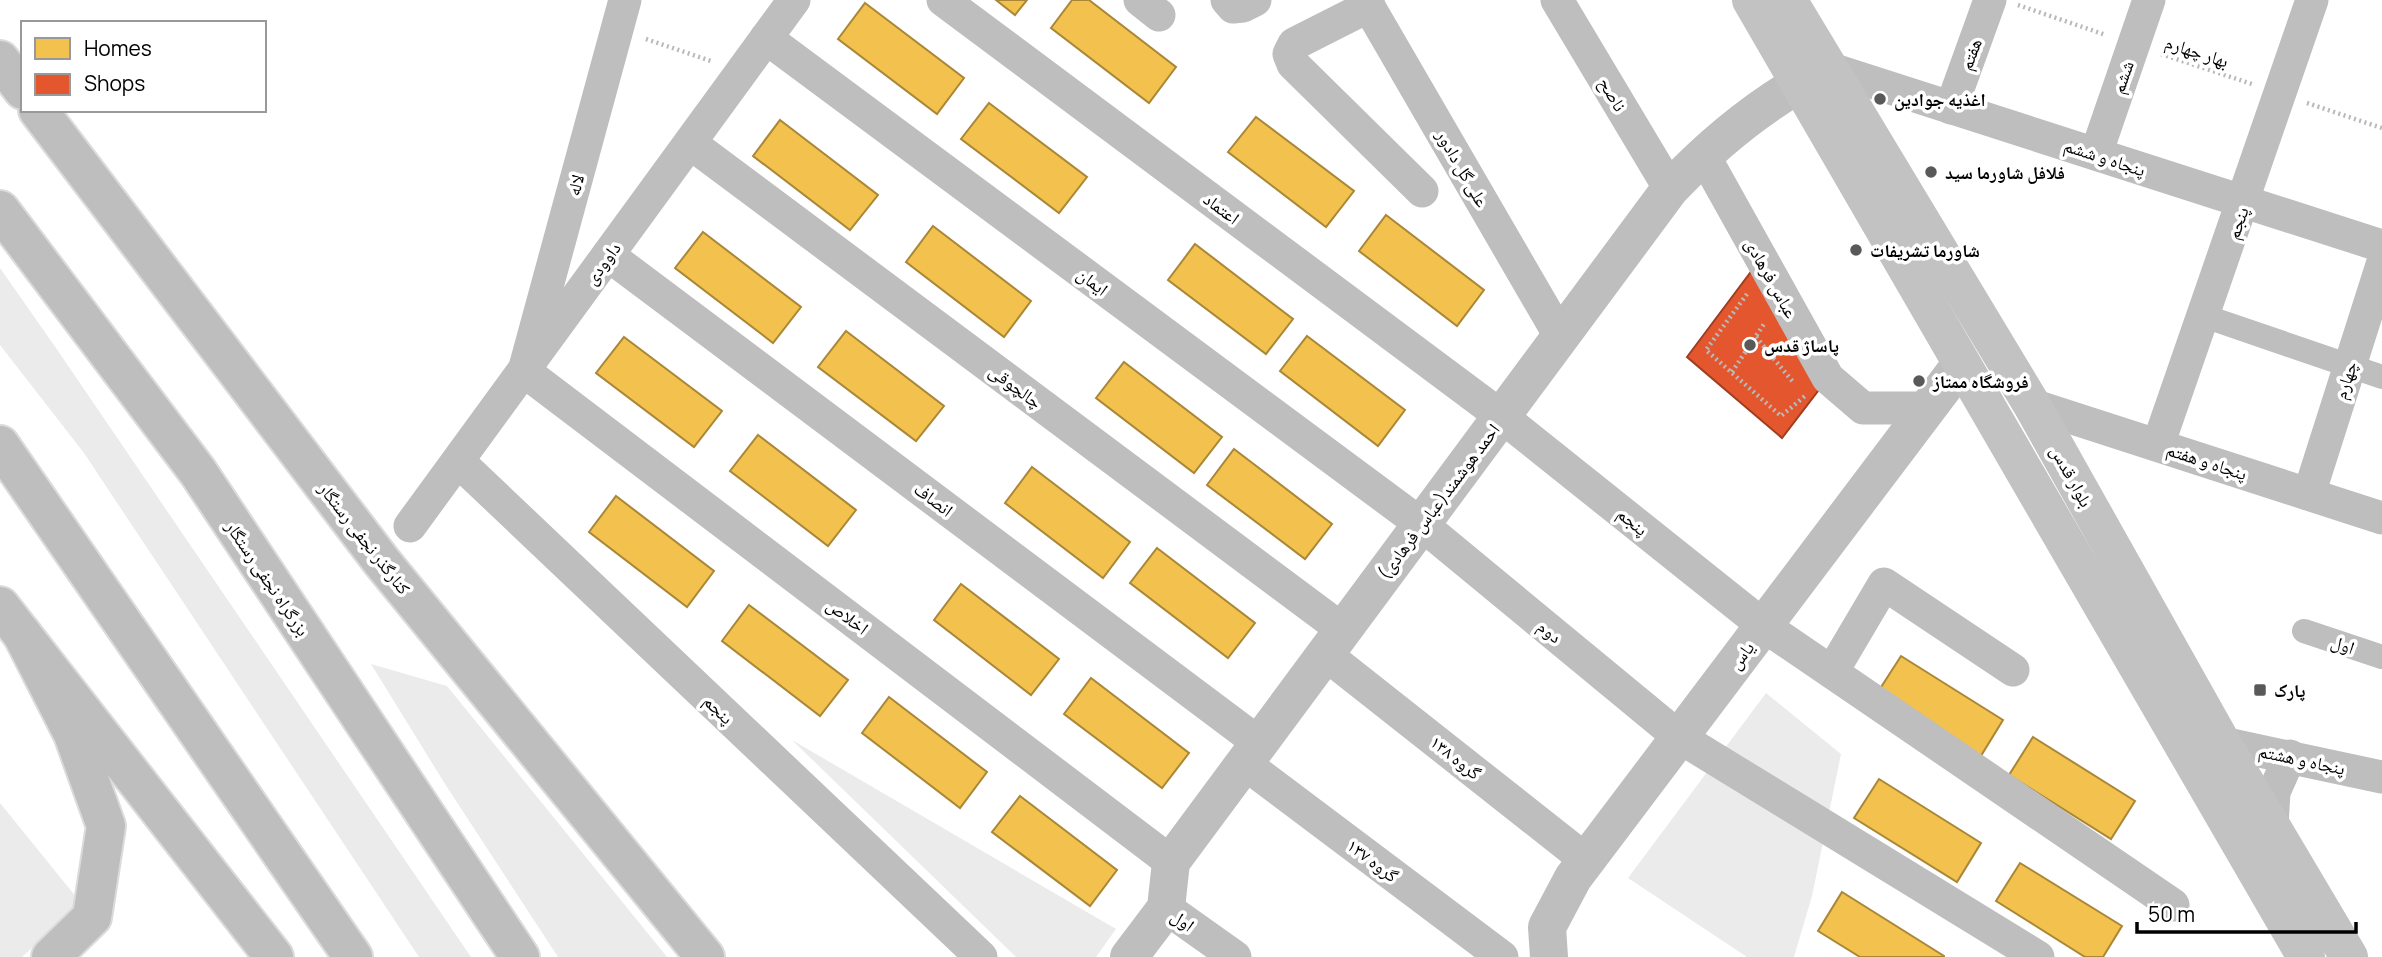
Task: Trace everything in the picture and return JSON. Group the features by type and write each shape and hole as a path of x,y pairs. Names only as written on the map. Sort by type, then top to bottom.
{"main road":[{"name":"بلوار قدس","path":"1751,0 1814,76 2032,405 2222,743 2349,957"},
{"name":"بلوار قدس","path":"1788,0 1814,76 1961,364 2306,957"},
{"path":"0,60 21,87"},
{"name":"احمد هوشمند(عباس فرهادی)","path":"1171,862 1670,188 1703,154 1814,76"},
{"name":"کنارگذر نجفی رستگار","path":"40,112 382,562 705,957"},
{"name":"بزرگراه نجفی رستگار","path":"0,210 198,472 520,957"},
{"name":"یاس","path":"1549,957 1547,927 1586,860 1961,364"},
{"path":"0,445 353,957"},
{"path":"11,620 73,734 106,826 92,917 51,957"},
{"path":"11,620 274,957"},
{"path":"1129,957 1166,908 1171,862"}],"street":[{"name":"داوودی","path":"410,526 794,0"},
{"name":"اعتماد","path":"943,0 1501,416"},
{"path":"1227,0 1233,6 1243,6 1255,0"},
{"name":"ناصح","path":"1557,0 1670,188"},
{"name":"ششم","path":"2096,155 2149,0"},
{"name":"پنجم","path":"2158,445 2312,0"},
{"name":"هفتم","path":"1951,108 2003,2"},
{"path":"1367,3 1294,44 1289,54 1293,64 1422,191"},
{"name":"علی گل دادور","path":"1367,3 1560,336"},
{"name":"لاله","path":"524,371 621,14"},
{"name":"ایمان","path":"766,38 1421,524"},
{"name":"پنجاه و ششم","path":"1814,76 1951,108 2382,246"},
{"name":"چالچوقی","path":"690,143 1334,642"},
{"name":"عباس فرهادی","path":"1703,154 1783,297 1816,387 1863,408 1928,408"},
{"name":"انصاف","path":"608,255 1252,753"},
{"name":"چهارم","path":"2309,494 2382,265"},
{"path":"2204,316 2382,377"},
{"name":"اخلاص","path":"524,371 1171,862"},
{"name":"پنجاه و هفتم","path":"2032,405 2382,518"},
{"name":"پنجم","path":"1501,416 1764,626 2173,905"},
{"name":"پنجم","path":"458,461 981,957"},
{"name":"دوم","path":"1421,524 1679,737 2038,957"},
{"path":"1832,672 1884,584 2012,670"},
{"name":"اول","path":"2304,631 2382,657"},
{"name":"گروه ۱۳۸","path":"1334,642 1586,860"},
{"name":"پنجاه و هشتم","path":"2222,743 2381,772"},
{"name":"گروه ۱۳۷","path":"1252,753 1502,957"},
{"path":"2272,825 2274,792 2290,756"},
{"name":"اول","path":"1166,908 1235,957"}],"path":[{"name":"بهار چهارم","path":"2003,2 2382,128"},
{"path":"621,14 741,72"},
{"path":"1756,337 1816,387 1781,416 1706,350 1766,267"},
{"path":"1732,372 1783,297"}],"shaded area":[{"path":"0,268 471,957 419,957 84,453 0,345"},
{"path":"371,664 447,686 667,957 558,957 445,784"},
{"path":"1766,693 1841,754 1812,896 1794,957 1747,957 1628,878"},
{"path":"792,740 1116,929 1096,957 1016,957"},
{"path":"0,803 81,903 22,957 0,957"}],"building: Homes":[{"path":"996,0 1027,0 1015,15"},
{"path":"1072,0 1089,0 1176,67 1149,103 1051,28"},
{"path":"865,3 964,78 937,114 838,39"},
{"path":"989,103 1087,177 1059,213 961,139"},
{"path":"1256,117 1354,191 1326,227 1228,152"},
{"path":"780,120 878,195 850,230 753,156"},
{"path":"1386,215 1484,290 1457,326 1359,251"},
{"path":"933,226 1031,301 1004,337 906,262"},
{"path":"703,232 801,307 773,343 675,268"},
{"path":"1195,244 1293,319 1266,354 1168,280"},
{"path":"846,331 944,406 916,441 818,367"},
{"path":"1307,336 1405,410 1378,446 1280,371"},
{"path":"624,337 722,411 694,447 596,373"},
{"path":"1124,362 1222,437 1194,473 1096,398"},
{"path":"758,435 856,510 828,546 730,471"},
{"path":"1234,449 1332,524 1305,559 1207,485"},
{"path":"1032,467 1130,542 1103,578 1005,503"},
{"path":"616,496 714,571 687,607 589,532"},
{"path":"1157,548 1255,623 1228,658 1130,583"},
{"path":"961,584 1059,659 1031,695 934,620"},
{"path":"749,605 848,680 820,716 722,641"},
{"path":"1901,656 2003,720 1979,759 1876,695"},
{"path":"1091,678 1189,753 1162,788 1064,714"},
{"path":"889,697 987,772 960,808 862,733"},
{"path":"2033,737 2135,801 2111,839 2009,775"},
{"path":"1879,779 1981,843 1957,882 1854,818"},
{"path":"1020,796 1117,870 1090,906 992,832"},
{"path":"2020,863 2122,926 2103,957 2085,957 1996,901"},
{"path":"1842,892 1944,957 1860,957 1818,931"}],"building: Shops":[{"name":"پاساژ قدس","path":"1753,269 1828,378 1782,438 1687,357"}],"place":[{"name":"اغذیه جوادین","path":"1880,99"},
{"name":"فلافل شاورما سید","path":"1931,172"},
{"name":"شاورما تشریفات","path":"1856,250"},
{"name":"پاساژ قدس","path":"1750,345"},
{"name":"فروشگاه ممتاز","path":"1919,381"},
{"name":"پارک","path":"2260,690"}]}
